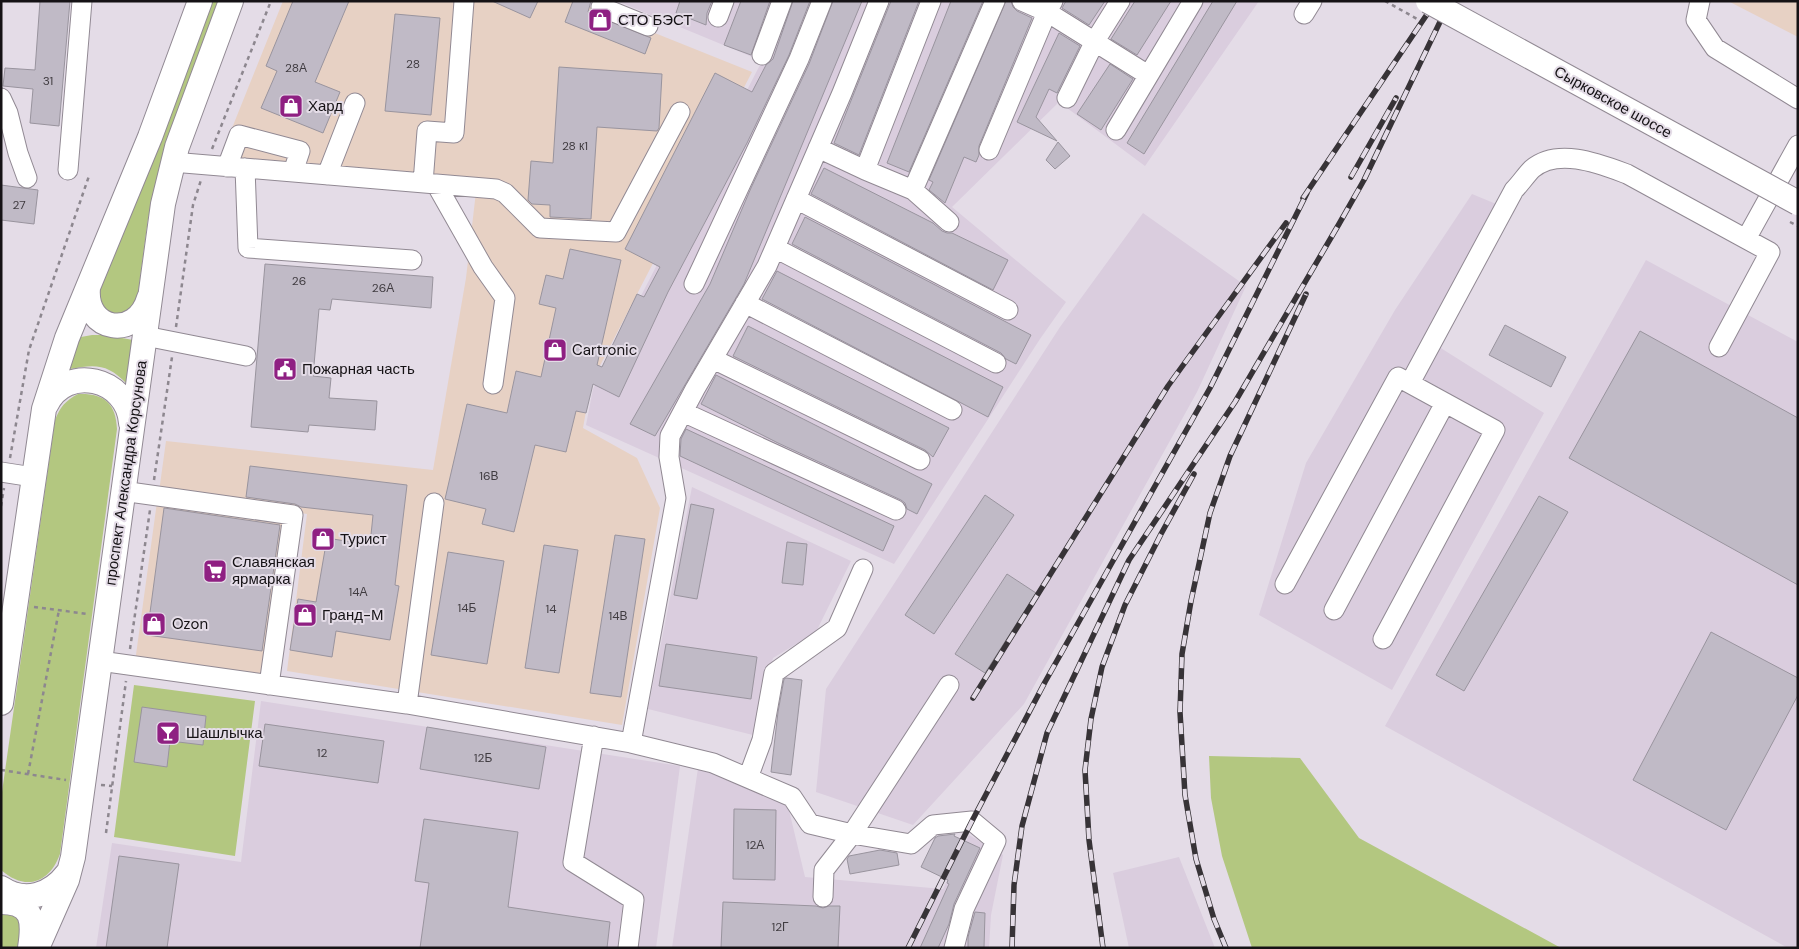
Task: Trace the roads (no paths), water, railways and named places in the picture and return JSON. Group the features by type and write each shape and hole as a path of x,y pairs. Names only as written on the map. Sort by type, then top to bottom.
{"main road":[{"path":"1,703 8,612 34,477 44,409 67,338 150,137 200,1"},
{"name":"проспект Александра Корсунова","path":"37,948 67,880 71,866 160,221 172,162 231,1"},
{"name":"Сырковское шоссе","path":"1428,1 1798,203"},
{"path":"88,288 87,299 91,310 99,320 110,325 121,326 132,322 140,315 147,304 151,288"},
{"path":"44,409 59,388 75,381 92,380 109,386 122,397 130,413 131,429"},
{"path":"1,888 21,896 39,895 55,887 68,873 71,866"},
{"path":"1,902 18,905 28,912 33,928 30,948"}],"street":[{"path":"68,170 82,1"},
{"path":"464,1 454,133 427,131 429,184 505,298 493,384"},
{"path":"604,1 601,7 648,26"},
{"path":"762,55 782,1"},
{"path":"694,284 800,59 822,1"},
{"path":"631,743 676,498 669,457 670,436 767,266 879,1"},
{"path":"865,170 931,1"},
{"path":"913,190 995,1"},
{"path":"1022,1 1050,7 1095,41 1148,75"},
{"path":"1067,98 1095,41 1120,1"},
{"path":"1116,130 1193,1"},
{"path":"1700,1 1696,20 1715,48 1798,99"},
{"path":"990,150 1050,7"},
{"path":"1,98 8,113 18,153 27,178"},
{"path":"327,175 355,103"},
{"path":"172,162 496,189 506,193 540,228 616,232 680,112"},
{"path":"293,172 300,151 239,135 236,167 248,248 412,260"},
{"path":"1746,239 1798,145"},
{"path":"818,148 913,190 948,222"},
{"path":"1410,383 1514,190 1532,170 1541,163 1552,160 1570,159 1598,164 1627,174 1770,252 1719,347"},
{"path":"796,199 1008,310"},
{"path":"775,248 996,363"},
{"path":"745,303 952,410"},
{"path":"145,336 246,356"},
{"path":"713,359 920,460"},
{"path":"1285,584 1398,376 1495,430 1383,639"},
{"path":"1334,610 1445,402"},
{"path":"683,412 896,510"},
{"path":"4,472 34,477"},
{"path":"122,491 293,515 269,685"},
{"path":"407,704 434,503"},
{"path":"748,778 762,740 774,673 837,628 863,569"},
{"path":"100,662 407,704 631,743 713,763 792,797 810,824 852,834 910,844 933,825 972,821 996,841 964,909 954,948"},
{"path":"823,897 824,870 852,834 949,685"},
{"path":"594,736 572,862 634,900 628,948"}],"railway":[{"path":"1303,198 1436,1"},
{"path":"1012,948 1014,885 1022,826 1047,733 1129,560 1235,402 1339,224 1364,180 1450,1"},
{"path":"1351,177 1396,98"},
{"path":"908,948 1045,682 1210,388 1307,193"},
{"path":"973,698 1168,386 1286,223"},
{"path":"1226,948 1214,919 1196,859 1185,795 1180,712 1182,654 1210,513 1230,456 1306,294"},
{"path":"1103,948 1089,840 1085,770 1091,719 1102,667 1125,605 1194,474"}],"place":[{"name":"СТО БЭСТ","path":"600,20"},
{"name":"Хард","path":"291,106"},
{"name":"Cartronic","path":"555,350"},
{"name":"Пожарная часть","path":"285,369"},
{"name":"Турист","path":"323,539"},
{"name":"Славянская ярмарка","path":"215,571"},
{"name":"Гранд-М","path":"305,615"},
{"name":"Ozon","path":"154,624"},
{"name":"Шашлычка","path":"168,733"}]}
